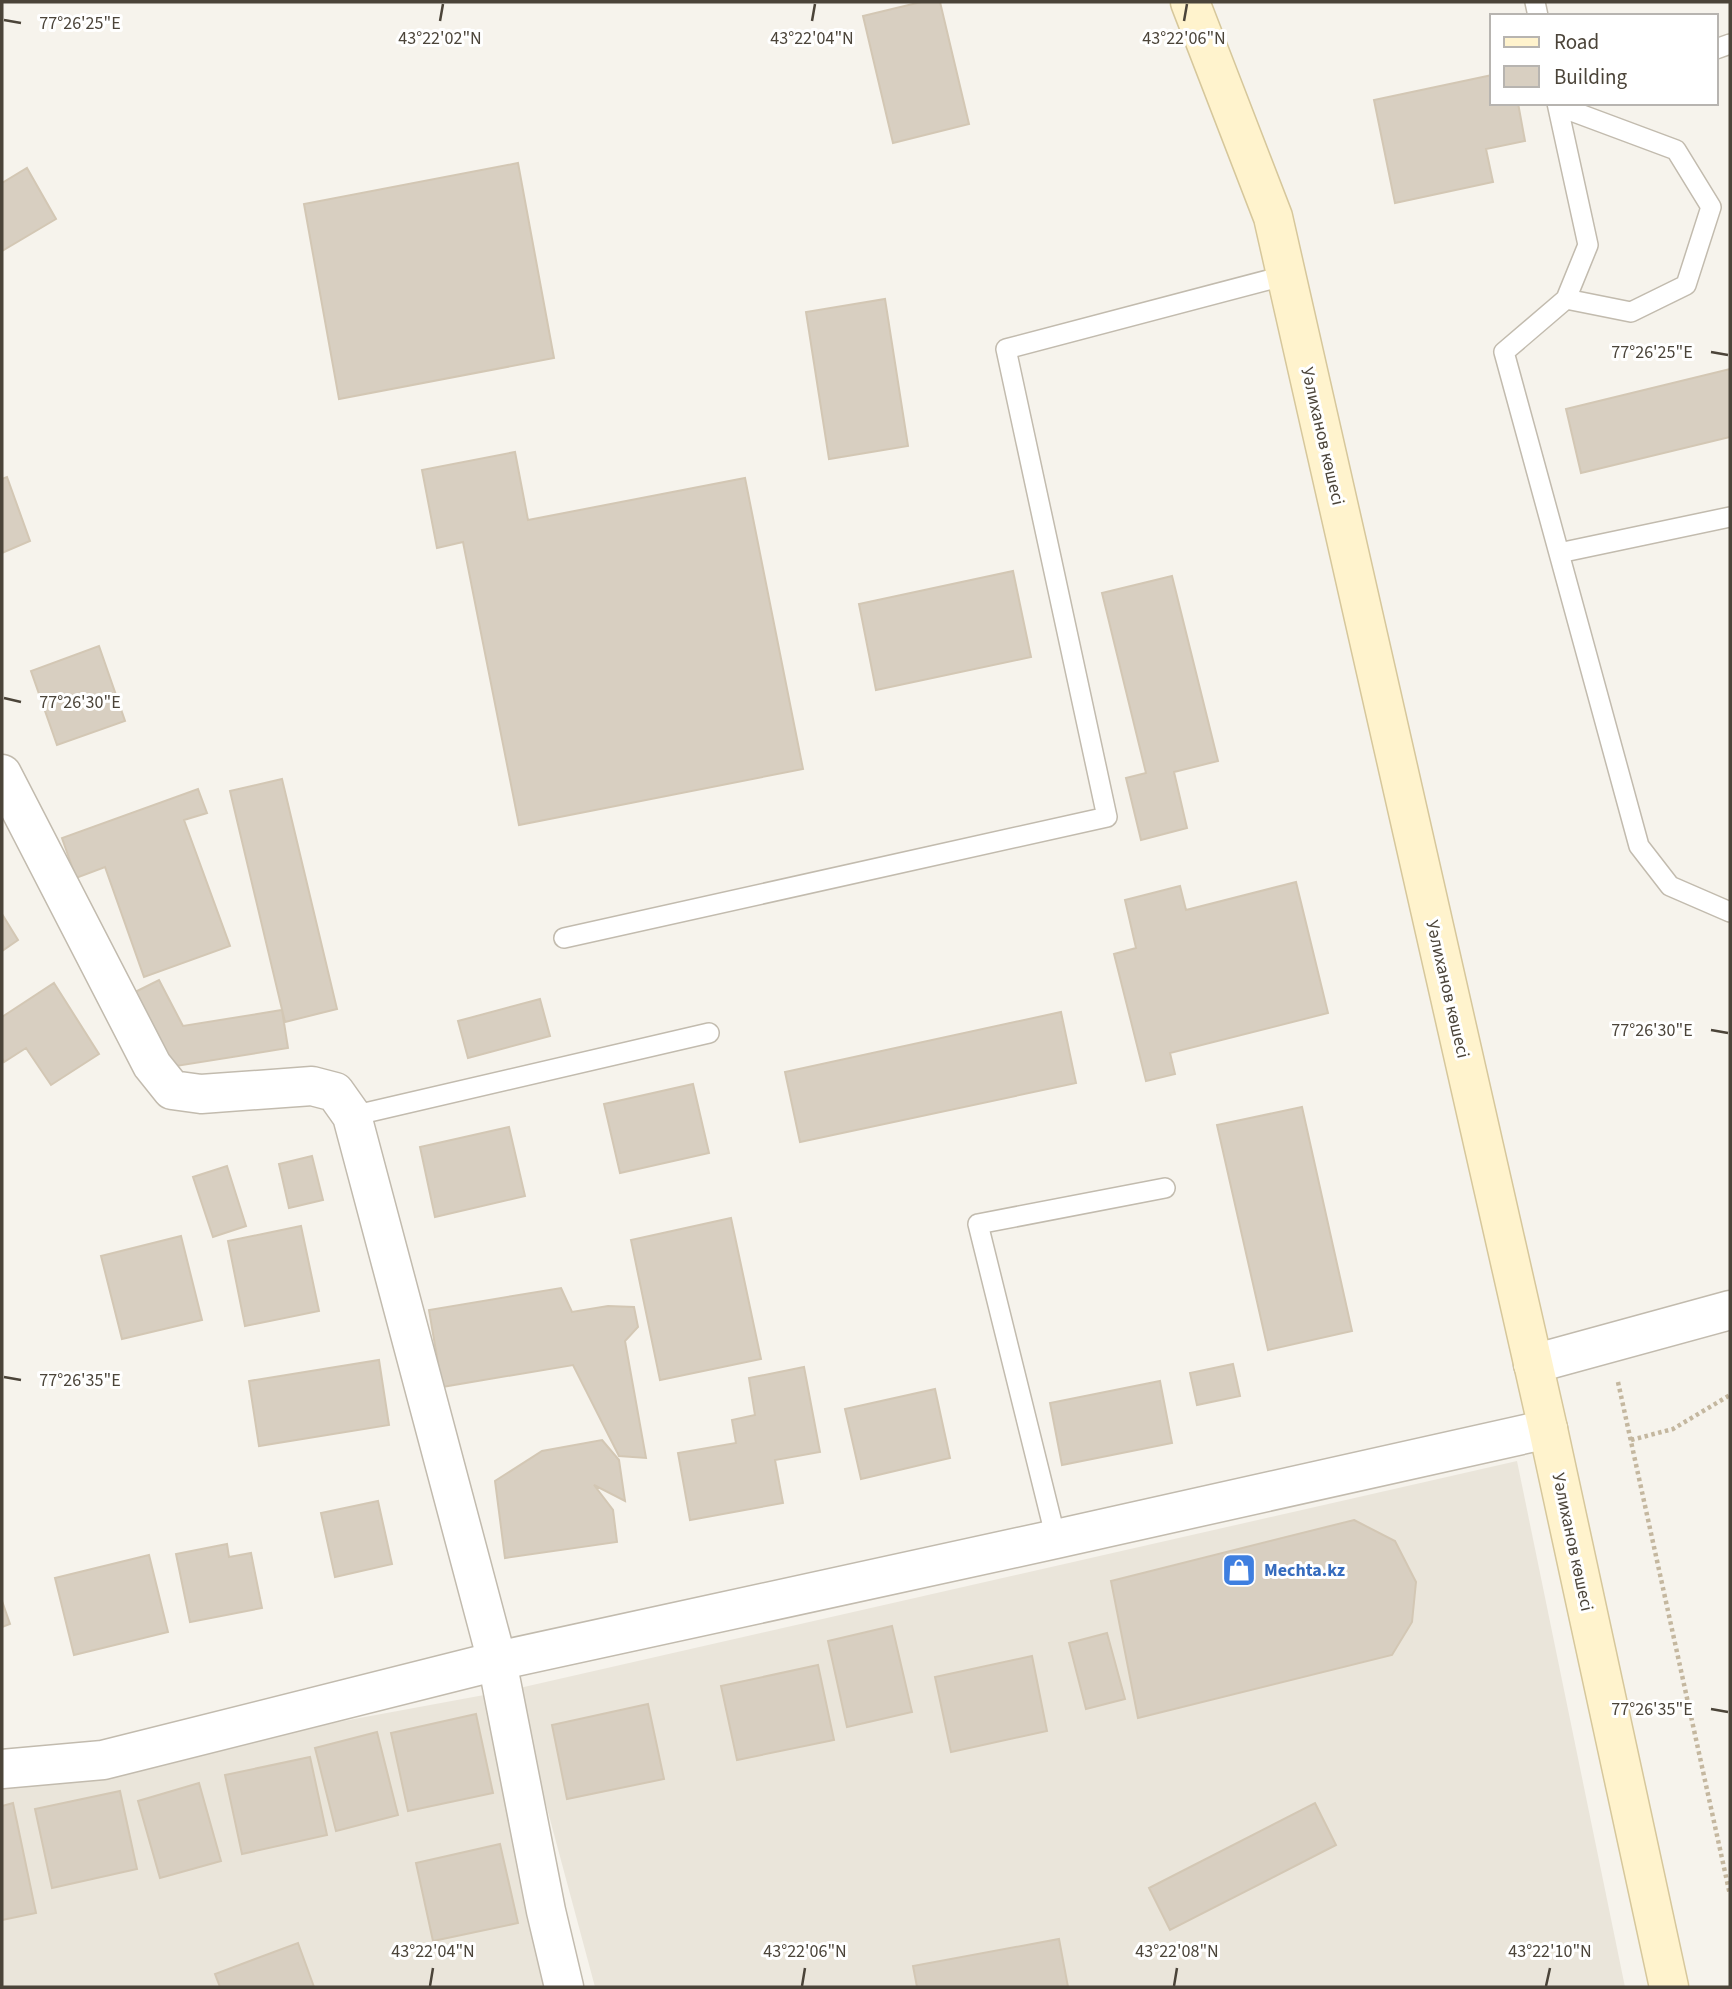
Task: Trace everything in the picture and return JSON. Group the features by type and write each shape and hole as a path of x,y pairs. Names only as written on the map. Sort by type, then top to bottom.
{"main road":[{"name":"Уәлиханов көшесі","path":"1191,2 1273,217 1287,275 1548,1429 1669,1987"}],"street":[{"path":"2,774 152,1065 172,1090 201,1094 312,1086 335,1092 352,1116 497,1661 546,1912 564,1987"},
{"path":"1533,1364 1730,1310"},
{"path":"2,1769 103,1760 497,1661 1548,1429"}],"lane":[{"path":"1560,105 1588,244 1566,299 1504,352 1640,846 1670,886 1730,912"},
{"path":"1563,105 1676,150 1711,208 1686,285 1631,312 1566,299"},
{"path":"564,938 1107,817 1006,349 1287,275"},
{"path":"1559,553 1730,517"},
{"path":"352,1116 709,1033"},
{"path":"1056,1539 978,1224 1165,1188"}],"path":[{"path":"1610,1343 1730,1895"},
{"path":"1630,1440 1674,1429 1730,1395"}],"shaded area":[{"path":"1517,1461 1625,1987 595,1987 515,1689"},
{"path":"495,1693 576,1987 2,1987 2,1784"}],"building":[{"path":"921,2 940,2 969,124 893,143 863,16"},
{"path":"1490,75 1490,105 1518,105 1525,141 1486,149 1493,182 1395,203 1374,100"},
{"path":"518,163 554,358 339,399 304,204"},
{"path":"27,168 56,219 2,251 2,183"},
{"path":"885,299 908,446 829,459 806,312"},
{"path":"1730,369 1730,437 1581,473 1566,409"},
{"path":"515,452 528,520 745,478 803,769 519,825 463,542 437,548 422,470"},
{"path":"7,477 30,541 2,553 2,479"},
{"path":"1013,571 1031,657 876,690 859,604"},
{"path":"1172,576 1218,761 1174,772 1187,828 1141,840 1126,778 1146,773 1102,593"},
{"path":"99,646 125,721 57,745 31,671"},
{"path":"282,779 337,1009 285,1022 230,791"},
{"path":"198,789 207,813 184,820 230,946 144,977 105,867 76,878 62,838"},
{"path":"1296,882 1328,1013 1170,1053 1175,1074 1146,1081 1114,954 1136,948 1125,900 1180,886 1186,910"},
{"path":"2,914 18,940 2,951"},
{"path":"159,980 183,1026 282,1010 288,1048 170,1067 133,993"},
{"path":"54,983 99,1054 51,1085 26,1048 4,1062 2,1017"},
{"path":"540,999 550,1036 468,1058 458,1021"},
{"path":"1061,1012 1076,1083 800,1142 785,1072"},
{"path":"693,1084 709,1153 620,1173 604,1104"},
{"path":"1302,1107 1352,1331 1268,1350 1217,1125"},
{"path":"509,1127 525,1196 435,1217 420,1147"},
{"path":"312,1156 323,1200 289,1208 279,1164"},
{"path":"227,1166 246,1226 213,1237 193,1177"},
{"path":"731,1218 761,1359 660,1380 631,1240"},
{"path":"301,1226 319,1311 245,1326 228,1241"},
{"path":"181,1236 202,1320 122,1339 101,1256"},
{"path":"561,1288 572,1312 608,1306 634,1307 638,1327 625,1341 646,1458 619,1456 573,1365 442,1387 429,1310"},
{"path":"379,1360 389,1425 259,1446 249,1381"},
{"path":"1233,1364 1240,1396 1197,1405 1190,1373"},
{"path":"804,1367 820,1452 775,1460 783,1503 690,1520 678,1453 736,1443 732,1420 755,1415 749,1378"},
{"path":"1160,1381 1172,1443 1062,1465 1050,1403"},
{"path":"935,1389 950,1458 861,1479 845,1409"},
{"path":"602,1440 619,1460 625,1501 594,1485 613,1510 617,1542 505,1558 495,1481 542,1451"},
{"path":"378,1501 392,1564 335,1577 321,1513"},
{"path":"1354,1520 1395,1541 1416,1582 1412,1622 1392,1655 1138,1718 1111,1581"},
{"path":"227,1544 229,1557 251,1553 262,1608 190,1622 176,1554"},
{"path":"149,1555 168,1632 74,1655 55,1578"},
{"path":"2,1601 10,1624 2,1627"},
{"path":"892,1626 912,1712 847,1727 828,1641"},
{"path":"1107,1633 1125,1699 1086,1709 1069,1643"},
{"path":"1032,1656 1047,1731 951,1752 935,1677"},
{"path":"818,1665 834,1740 737,1760 721,1686"},
{"path":"648,1704 664,1779 567,1799 552,1725"},
{"path":"476,1714 493,1793 408,1811 391,1733"},
{"path":"377,1732 398,1815 336,1831 315,1748"},
{"path":"310,1757 327,1835 242,1854 225,1775"},
{"path":"199,1783 221,1861 160,1878 138,1801"},
{"path":"120,1791 137,1869 52,1888 35,1809"},
{"path":"13,1803 36,1913 2,1920 2,1806"},
{"path":"1315,1803 1336,1845 1170,1930 1149,1888"},
{"path":"500,1844 518,1923 433,1941 416,1863"},
{"path":"1059,1939 1068,1987 917,1987 913,1966"},
{"path":"298,1943 314,1987 220,1987 215,1974"}],"place":[{"name":"Mechta.kz","path":"1239,1570"}]}
